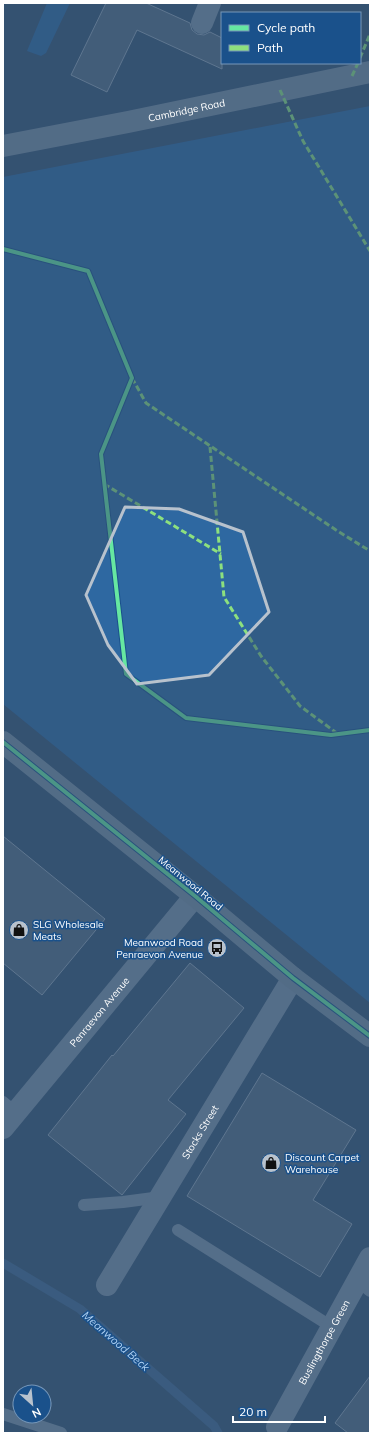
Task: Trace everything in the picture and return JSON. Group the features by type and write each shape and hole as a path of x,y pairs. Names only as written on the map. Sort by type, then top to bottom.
{"street":[{"path":"202,23 210,3"},
{"name":"Cambridge Road","path":"3,146 370,72"},
{"name":"Meanwood Road","path":"3,742 195,896 293,978 370,1036"},
{"name":"Penraevon Avenue","path":"7,1114 195,896"},
{"name":"Stocks Street","path":"108,1286 293,978"},
{"name":"Buslingthorpe Green","path":"273,1430 332,1327 364,1286 370,1258"}],"lane":[{"path":"84,1205 161,1197"},
{"path":"178,1230 332,1327"},
{"path":"3,1414 61,1433"}],"highlighted area":[{"path":"125,507 179,509 243,532 269,612 209,675 137,684 108,645 86,595"}],"shaded area":[{"path":"47,3 70,3 46,53 41,56 27,51"},
{"path":"370,106 370,1003 3,704 3,177"}],"building":[{"path":"106,3 146,3 190,23 192,30 197,34 204,35 210,32 221,38 222,69 137,30 107,92 71,75"},
{"path":"3,836 105,919 42,995 3,963"},
{"path":"190,963 244,1008 168,1100 186,1114 122,1195 48,1135 112,1055 113,1056"},
{"name":"Discount Carpet Warehouse","path":"262,1073 356,1130 313,1200 352,1224 320,1277 187,1196"},
{"path":"370,1376 370,1433 348,1433 335,1423"}],"waterway":[{"name":"Meanwood Beck","path":"3,1263 80,1309 214,1426 218,1433"}],"marked path":[{"path":"361,56 370,34"},
{"path":"352,76 358,64"},
{"path":"280,90 303,141 370,251"},
{"path":"132,378 146,403 336,530 370,551"},
{"path":"210,447 224,597 261,656 300,706 338,734"},
{"path":"104,484 221,554"}],"cycle path":[{"path":"3,249 88,271 132,378 101,454 126,674 186,718 331,735 370,730"},
{"path":"3,742 195,896 293,978 370,1036"}],"place":[{"name":"SLG Wholesale Meats","path":"19,930"},
{"name":"Meanwood Road Penraevon Avenue","path":"217,948"},
{"name":"Discount Carpet Warehouse","path":"271,1163"}]}
